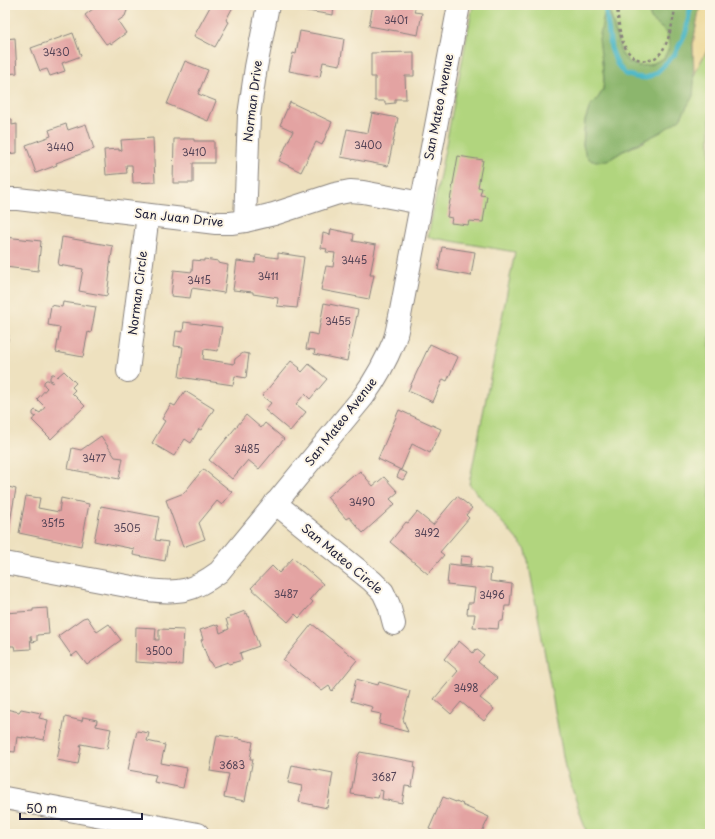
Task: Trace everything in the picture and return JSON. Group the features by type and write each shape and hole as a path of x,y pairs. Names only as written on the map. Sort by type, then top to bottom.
{"street":[{"name":"Norman Drive","path":"245,221 249,115 255,73 268,5"},
{"name":"San Mateo Avenue","path":"5,563 148,590 177,592 190,589 206,582 219,572 276,504 373,383 394,339 458,5"},
{"name":"San Juan Drive","path":"5,199 18,199 216,223 245,221 274,214 335,194 350,191 421,203"},
{"name":"Norman Circle","path":"128,371 148,215"},
{"name":"San Mateo Circle","path":"276,504 372,581 383,592 389,605 394,624"},
{"path":"5,798 189,833"}],"path":[{"path":"617,5 623,44 628,53 634,58 650,60 659,55 665,46 676,5"}],"green space":[{"path":"473,5 647,5 651,19 667,33 670,46 664,58 650,65 638,66 628,62 621,53 610,13 602,61 604,78 603,90 590,106 585,121 583,145 586,156 607,161 623,151 644,142 694,83 694,75 710,46 710,834 587,834 565,767 526,550 469,484 515,252 428,237"},
{"path":"647,5 700,5 693,44 693,96 680,119 661,132 623,151 607,161 592,161 586,156 583,145 585,121 590,106 603,90 604,78 599,39 604,15 610,12 621,53 628,62 638,66 650,65 664,58 670,46 667,33 651,19"}],"sand":[{"path":"700,5 710,5 710,46 694,75 693,44"}],"building":[{"path":"98,5 129,5 125,16 118,21 126,33 111,44 110,42 106,44 85,15"},
{"path":"211,5 234,5 226,20 229,22 215,47 194,36"},
{"path":"302,5 334,5 333,15 301,10"},
{"path":"373,5 393,7 393,5 416,5 414,12 422,13 418,35 369,26"},
{"path":"300,31 344,39 340,65 323,62 320,77 289,71 293,53 296,54"},
{"path":"73,33 81,56 62,63 65,71 50,76 47,69 40,71 31,48"},
{"path":"15,38 17,73 5,74 5,39"},
{"path":"414,52 414,76 405,76 406,99 395,99 395,103 385,104 385,101 375,101 375,77 371,77 371,53"},
{"path":"185,61 208,70 198,94 216,101 208,121 167,104"},
{"path":"290,102 332,122 322,145 316,142 301,172 279,161 293,131 280,125"},
{"path":"372,113 398,118 388,166 341,157 347,129 368,133"},
{"path":"5,119 12,119 12,125 17,124 17,153 5,154"},
{"path":"66,124 68,130 86,124 94,149 56,163 57,165 36,173 26,145 51,136 49,130"},
{"path":"153,138 155,182 133,183 132,165 126,165 127,173 106,175 104,150 122,150 121,140"},
{"path":"174,139 214,141 214,163 193,163 193,183 173,183"},
{"path":"458,156 483,160 478,187 482,188 480,195 487,196 483,222 469,221 468,225 451,223 452,218 447,217"},
{"path":"331,229 354,234 353,241 376,245 370,275 374,275 369,299 321,290 326,266 333,267 335,253 326,252 327,249 321,248 323,233 330,235"},
{"path":"5,237 41,241 38,271 5,267"},
{"path":"62,237 113,246 107,296 79,291 83,269 58,265"},
{"path":"442,247 475,252 471,276 438,270"},
{"path":"278,253 304,257 297,308 277,306 278,298 253,294 253,292 233,290 237,261 255,263 256,255 278,258"},
{"path":"204,259 218,261 218,263 228,265 224,293 192,288 190,298 171,296 174,270 192,272 193,260 204,261"},
{"path":"63,302 96,307 91,333 88,332 83,357 56,352 60,328 48,325 51,305 62,307"},
{"path":"324,303 358,310 347,361 314,354 315,350 306,349 309,333 318,335"},
{"path":"184,322 222,327 218,351 204,349 203,359 234,364 235,359 243,353 249,354 246,378 235,376 233,385 179,377 183,347 174,346 176,331 183,332"},
{"path":"5,334 9,335 6,349 5,349"},
{"path":"430,344 458,357 447,381 443,379 433,402 408,391"},
{"path":"291,361 300,368 299,369 302,372 309,364 327,379 310,399 305,394 296,404 306,412 290,431 265,410 271,403 262,396"},
{"path":"64,371 76,383 72,387 75,390 72,393 85,406 51,439 32,420 36,417 33,415 33,412 35,410 40,413 45,407 37,399 47,388 44,385 44,382 48,380 52,383 53,381 50,380 50,377 52,374 57,377"},
{"path":"185,391 214,409 201,430 199,429 191,443 185,439 174,456 152,443 165,421 162,419 171,404 175,406"},
{"path":"399,410 441,429 430,453 412,444 401,470 378,459"},
{"path":"246,415 261,428 265,423 284,439 259,469 248,460 232,479 209,460"},
{"path":"101,436 115,457 123,458 119,479 68,469 72,448 81,450"},
{"path":"203,469 232,492 222,505 217,501 199,523 205,539 183,547 166,500 184,493"},
{"path":"400,470 407,473 403,480 397,477"},
{"path":"360,471 373,486 384,477 398,492 390,499 395,504 363,533 349,517 346,519 327,497"},
{"path":"5,486 16,489 8,533 5,533"},
{"path":"26,496 40,498 38,508 59,512 61,498 89,504 81,546 19,533"},
{"path":"457,496 472,508 466,515 469,518 440,552 444,555 428,574 390,542 406,522 408,523 417,512 433,525"},
{"path":"101,506 159,517 155,540 168,542 165,561 133,555 134,549 94,541"},
{"path":"461,556 472,557 471,565 460,564"},
{"path":"293,558 323,584 310,599 313,602 299,618 295,614 288,622 251,588 272,566 279,573"},
{"path":"449,564 491,569 490,581 512,584 510,606 505,606 503,621 499,621 498,629 473,627 475,614 467,614 468,603 473,603 475,588 447,585"},
{"path":"47,608 49,634 37,635 37,641 32,642 30,636 31,649 15,650 14,646 5,646 5,613 33,611 33,609"},
{"path":"245,611 259,646 240,653 242,660 229,664 228,662 213,667 209,662 201,640 203,639 200,630 218,625 220,633 229,629 226,619"},
{"path":"87,617 97,632 109,624 121,640 87,665 77,652 72,656 58,636 83,618"},
{"path":"312,624 357,660 332,691 329,686 322,691 283,660"},
{"path":"136,627 156,628 155,640 159,640 159,629 184,630 182,665 135,662"},
{"path":"459,641 473,653 476,649 484,655 478,662 497,678 480,698 494,709 484,721 461,702 451,714 434,699 458,671 444,659"},
{"path":"356,679 378,685 379,682 410,691 403,719 408,732 379,724 381,714 371,712 373,707 351,701"},
{"path":"6,709 19,712 21,709 41,713 39,718 48,720 44,740 17,737 15,752 5,751"},
{"path":"65,717 82,721 83,717 97,720 96,726 111,729 107,749 81,744 78,764 57,760"},
{"path":"137,731 149,733 147,741 165,745 161,763 187,768 183,788 154,782 156,775 128,770"},
{"path":"217,735 239,738 253,742 250,759 253,759 245,801 224,797 229,774 210,771"},
{"path":"360,752 415,762 412,787 405,786 402,803 382,799 383,791 380,790 378,798 351,794 357,758"},
{"path":"292,765 333,773 327,808 299,802 302,786 288,783"},
{"path":"443,797 463,804 462,805 489,817 481,834 471,831 470,834 440,834 429,829"}],"waterway":[{"path":"605,5 611,48 617,64 625,74 646,78 656,73 675,54 686,32 691,5"}]}
